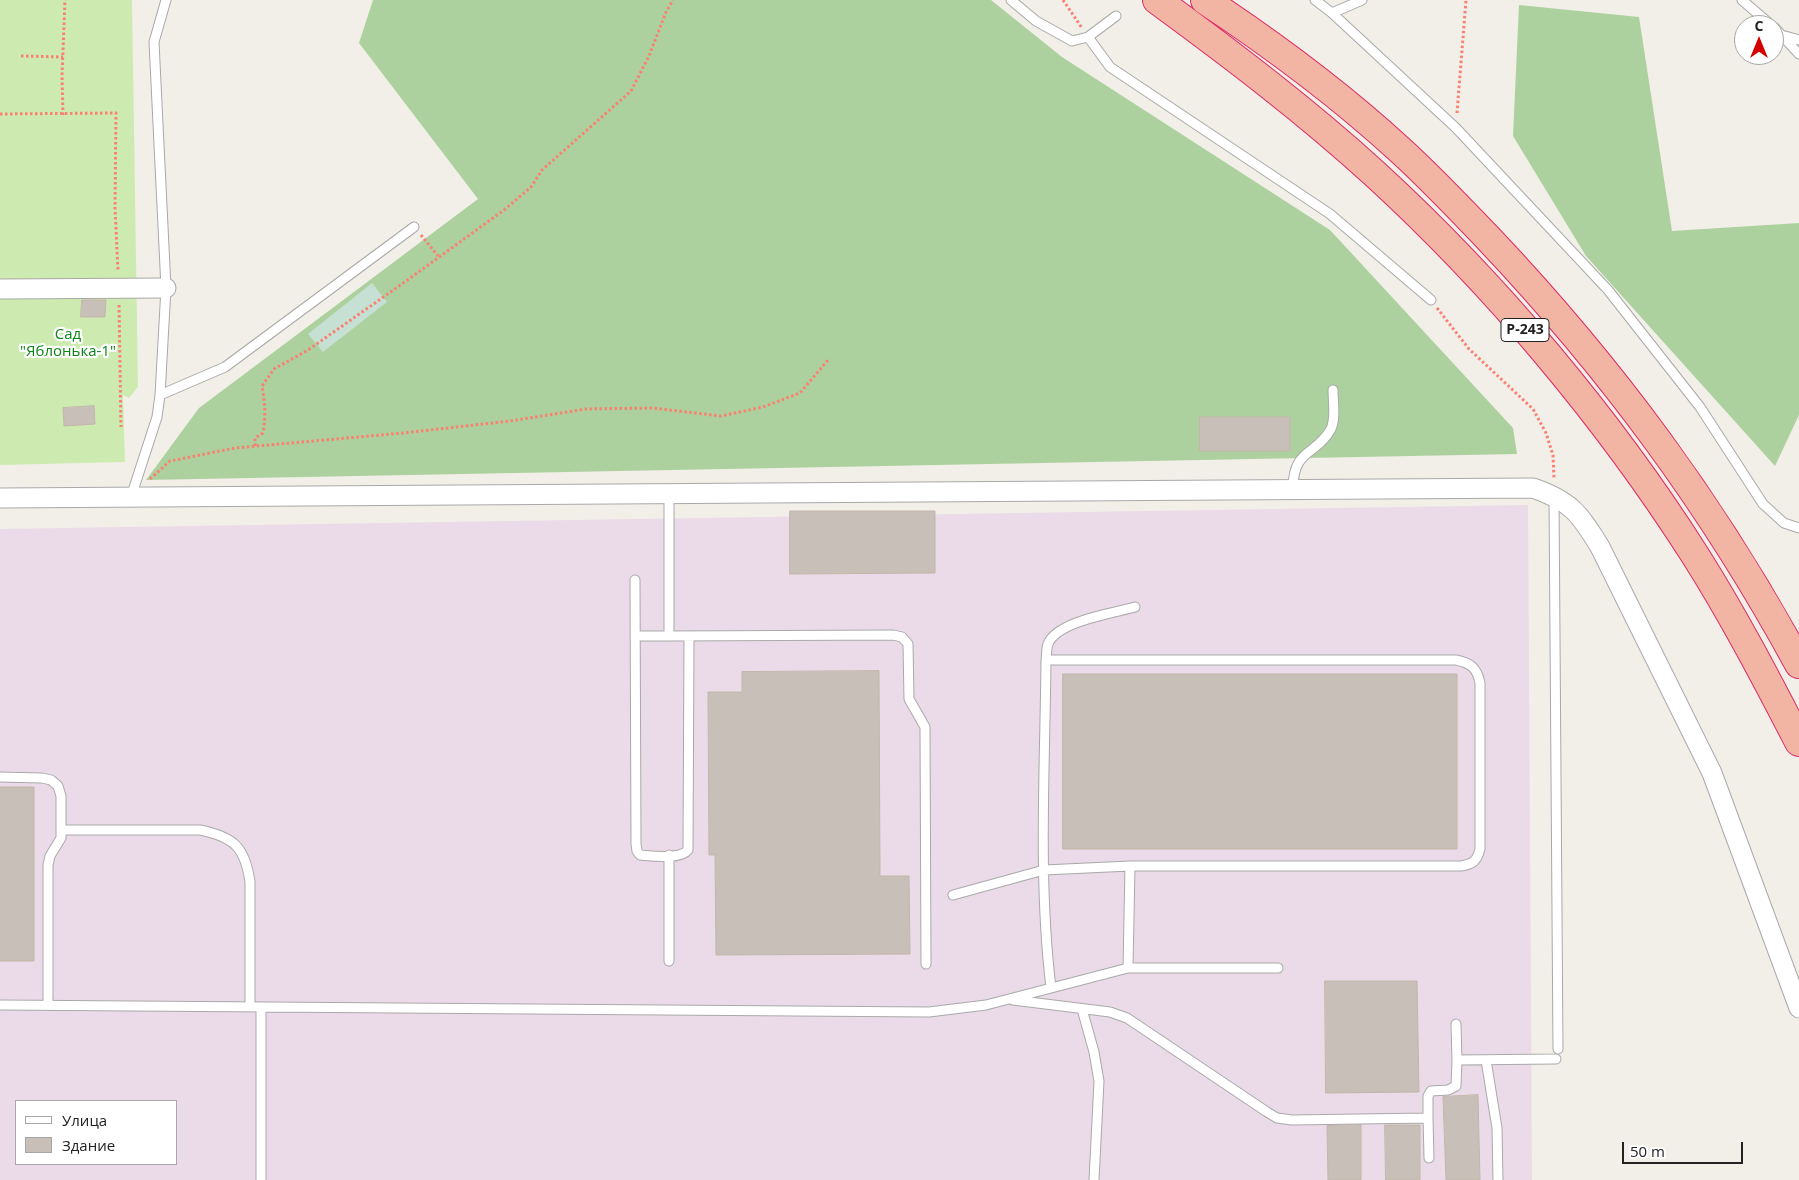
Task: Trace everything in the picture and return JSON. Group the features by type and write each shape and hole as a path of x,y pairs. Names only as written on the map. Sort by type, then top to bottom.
{"highway":[{"name":"Р-243","path":"1157,0 1260,77 1375,175 1428,225 1527,332 1596,418 1667,513 1742,634 1799,742"},
{"name":"Р-243","path":"1205,0 1344,101 1400,149 1525,278 1592,356 1696,493 1751,578 1799,664"}],"street":[{"path":"0,289 166,288"},
{"path":"0,498 1532,488 1554,495 1581,516 1600,548 1712,774 1799,1008"}],"lane":[{"path":"131,497 158,417 160,395 166,288 154,42 166,0"},
{"path":"1011,0 1036,21 1072,41 1088,37 1116,16"},
{"path":"1315,0 1332,13 1456,128 1608,290 1700,407 1763,504 1784,523 1799,528"},
{"path":"1332,13 1362,0"},
{"path":"1742,0 1760,15"},
{"path":"1785,36 1799,40"},
{"path":"1785,36 1799,54"},
{"path":"1088,37 1110,67 1330,214 1431,300"},
{"path":"160,395 225,367 414,227"},
{"path":"1293,489 1296,466 1330,430 1333,417 1333,390"},
{"path":"669,493 669,636"},
{"path":"1554,495 1558,1049"},
{"path":"635,580 637,851 640,855 685,854 689,845 689,636"},
{"path":"1051,988 1046,946 1044,870 1046,660 1048,643 1058,632 1074,624 1135,607"},
{"path":"635,636 892,635 902,637 908,644 909,699 925,727 926,964"},
{"path":"953,895 1044,870 1130,866 1461,866 1472,864 1477,858 1480,849 1480,683 1478,671 1469,662 1456,660 1046,660"},
{"path":"0,778 42,778 58,786 61,796 59,843 50,856 48,865 48,1005"},
{"path":"61,830 200,830 222,834 237,845 247,862 250,882 250,1006"},
{"path":"669,855 669,961"},
{"path":"1128,968 1130,866"},
{"path":"0,1004 928,1012 986,1005 1128,968 1278,968"},
{"path":"1007,1000 1110,1012 1127,1018 1277,1118 1292,1120 1428,1118"},
{"path":"261,1006 261,1180"},
{"path":"1082,1009 1094,1052 1099,1081 1094,1180"},
{"path":"1429,1158 1428,1096 1431,1091 1453,1089 1456,1086 1456,1024"},
{"path":"1456,1060 1556,1058"},
{"path":"1486,1060 1496,1128 1498,1180"}],"path":[{"path":"64,114 65,0"},
{"path":"255,446 255,438 263,433 266,420 266,406 262,386 274,369 308,350 504,210 531,187 542,170 631,90 649,56 666,12 673,0"},
{"path":"1063,0 1088,37"},
{"path":"1456,128 1466,0"},
{"path":"21,56 63,57"},
{"path":"0,114 116,113 115,208 121,427"},
{"path":"414,227 438,256"},
{"path":"1431,300 1469,349 1533,409 1546,433 1552,455 1554,495"},
{"path":"170,461 255,446 452,428 586,409 653,408 721,416 763,407 800,393 828,360"}],"shaded area":[{"path":"1528,505 1532,1180 0,1180 0,529"}],"green space":[{"name":"Сад \"Яблонька-1\"","path":"0,0 132,0 138,387 129,398 123,395 125,462 0,465"},
{"path":"373,0 991,0 1062,57 1330,230 1513,428 1517,454 146,480 199,408 478,199 359,43"},
{"path":"1519,5 1639,17 1672,231 1799,223 1799,415 1775,466 1586,256 1513,136"},
{"path":"372,283 387,302 323,352 308,334"}],"building":[{"path":"82,300 106,300 105,317 81,317"},
{"path":"94,406 95,424 64,426 63,408"},
{"path":"1200,417 1290,417 1290,451 1200,451"},
{"path":"790,511 935,511 935,573 790,574"},
{"path":"879,671 880,876 909,876 910,954 716,955 715,855 709,855 708,692 742,692 742,672"},
{"path":"1063,674 1457,674 1457,849 1063,849"},
{"path":"0,787 34,787 34,961 0,961"},
{"path":"1325,981 1417,981 1419,1092 1326,1093"},
{"path":"1478,1095 1480,1180 1446,1180 1443,1097"},
{"path":"1361,1125 1361,1180 1328,1180 1327,1126"},
{"path":"1385,1125 1420,1125 1420,1180 1386,1180"}]}
